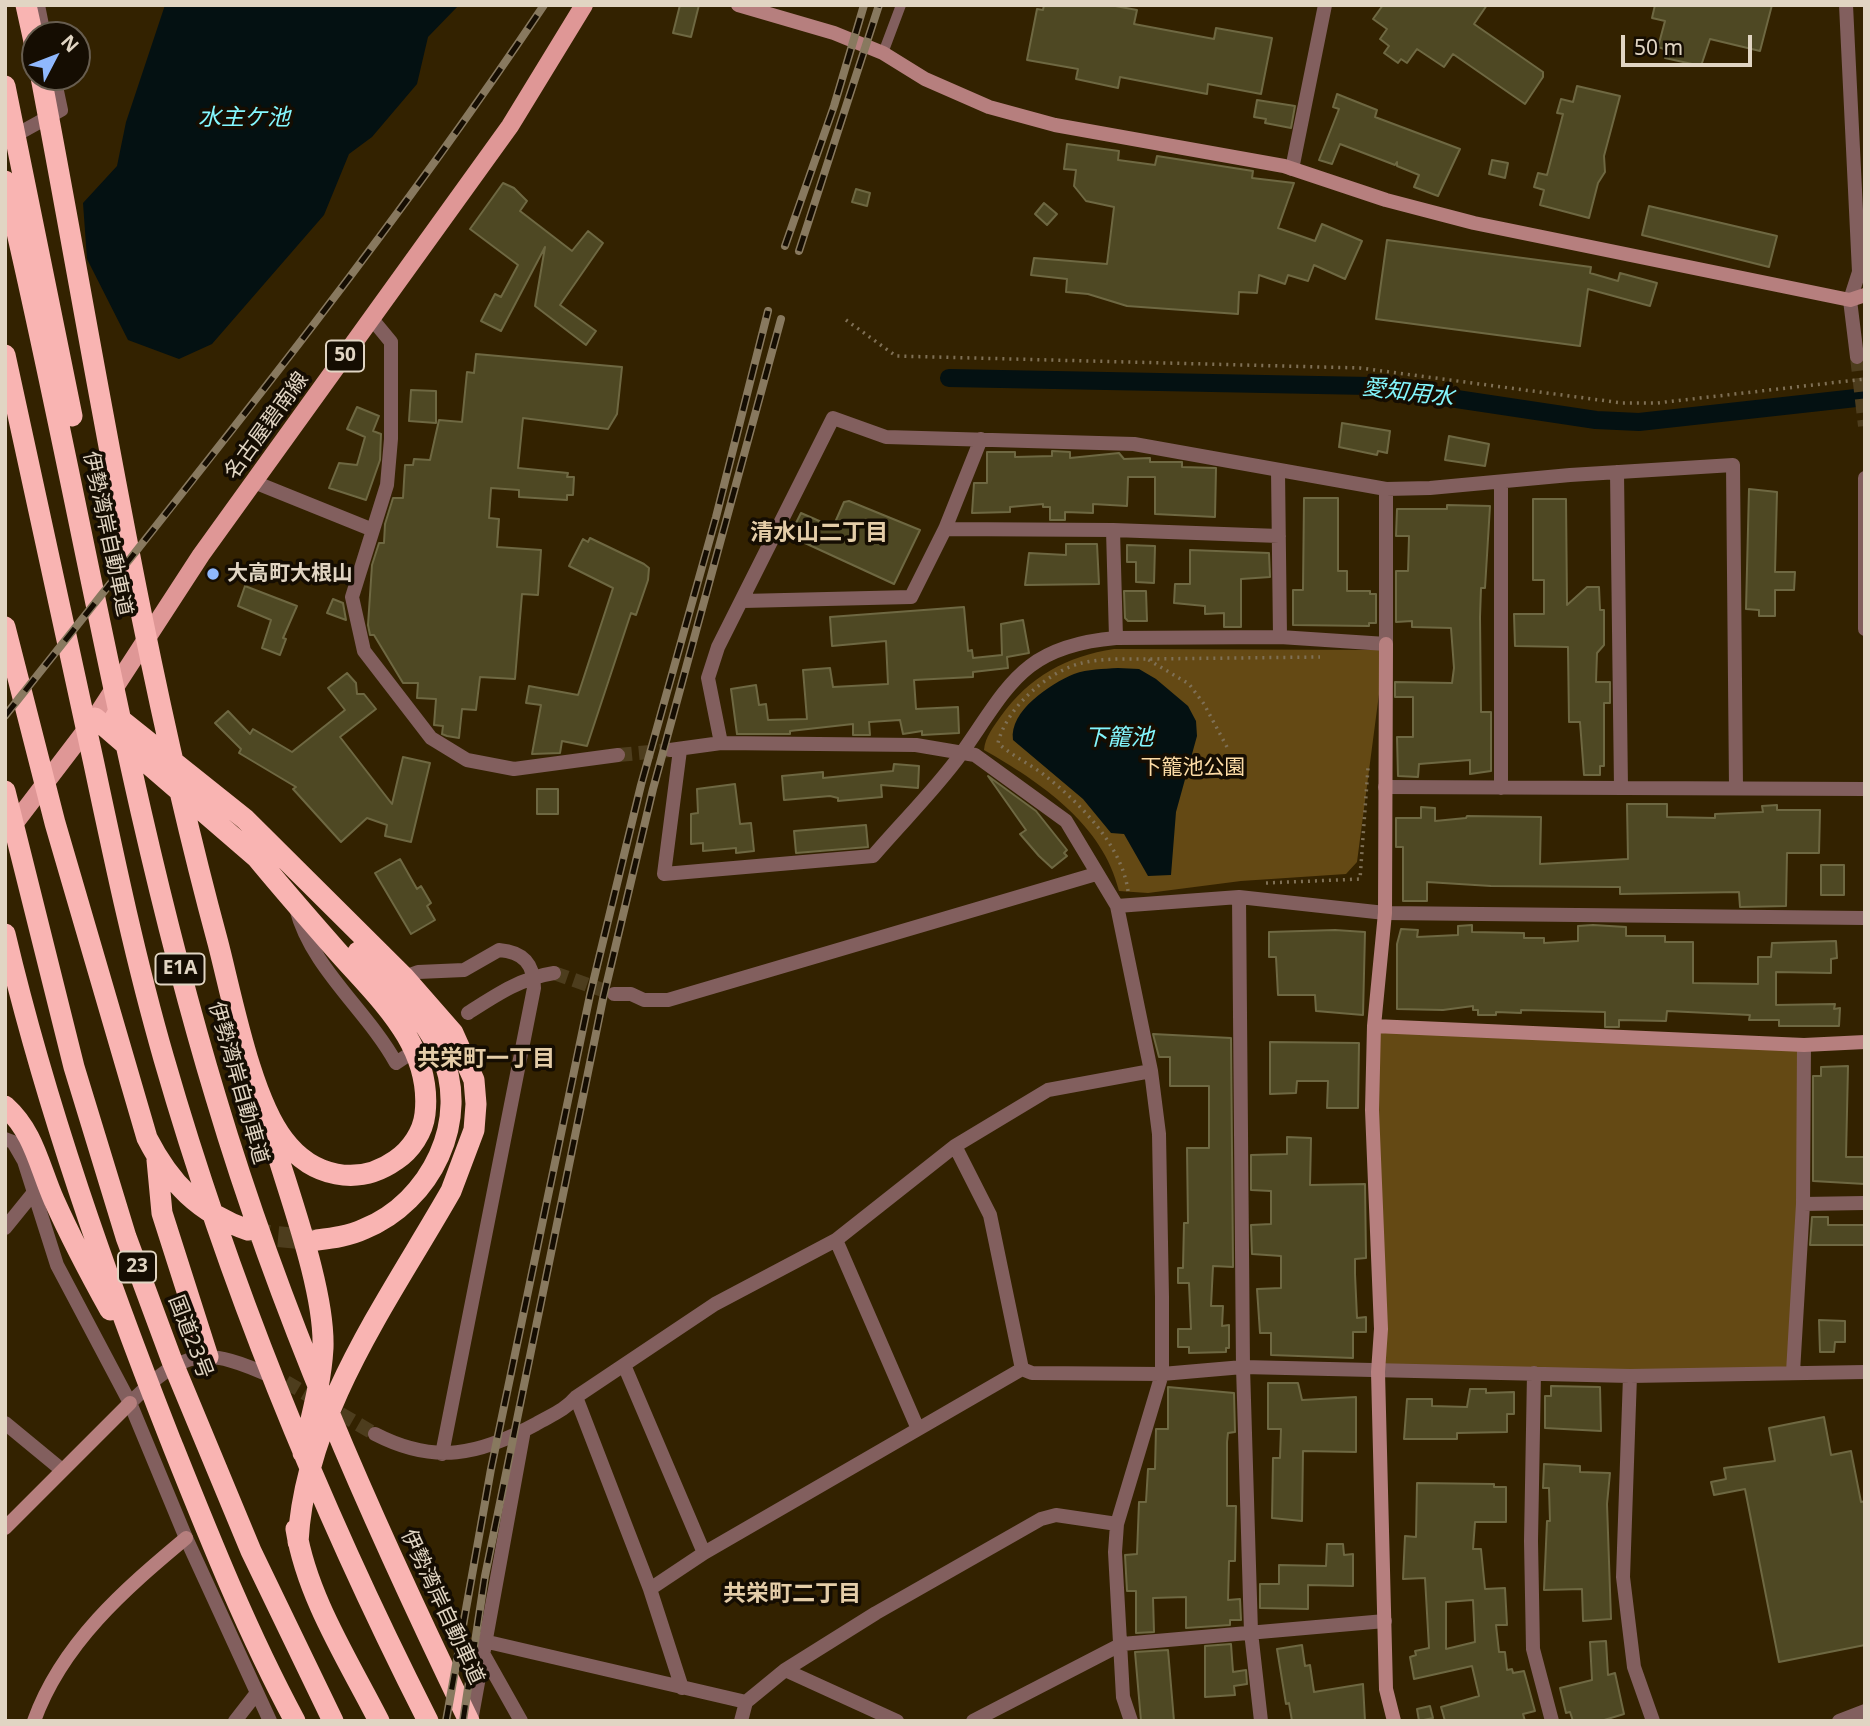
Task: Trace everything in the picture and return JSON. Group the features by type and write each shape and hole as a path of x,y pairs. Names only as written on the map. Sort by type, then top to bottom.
{"highway":[{"path":"5,86 95,538 129,761"},
{"path":"44,91 114,465 191,846 310,1269 323,1345 321,1378 294,1490 302,1564 378,1718"},
{"name":"伊勢湾岸自動車道","path":"5,181 129,761 183,981 256,1227 300,1348 354,1477 470,1721"},
{"name":"E1A","path":"5,355 125,907 163,1055 198,1173 236,1288 287,1415 384,1634 428,1721"},
{"path":"5,377 41,516"},
{"path":"5,627 55,823 136,1107 157,1158 186,1196 225,1222 248,1230"},
{"path":"99,712 302,897 411,1007 441,1054 451,1094 446,1138 439,1156 418,1189 403,1205 365,1229 317,1240"},
{"path":"99,712 245,819 440,1015 466,1056 474,1080 474,1130 451,1191 341,1384 304,1487 298,1542"},
{"name":"国道23号","path":"5,791 74,1067 126,1237 172,1361 246,1538 333,1721"},
{"path":"253,853 393,1014 409,1038 425,1079 424,1122 403,1156 387,1167 349,1177 331,1174 311,1166 283,1140 258,1091"},
{"name":"23","path":"5,934 62,1141 143,1370 216,1555 295,1721"},
{"path":"5,1106 26,1130 77,1250 143,1370"},
{"path":"157,1158 162,1213 208,1357"}],"main road":[{"name":"名古屋碧南線","path":"5,835 99,712 201,555 510,126 584,5"}],"street":[{"path":"737,5 834,33 883,53 925,79 989,107 1123,139 1292,169 1386,200 1474,223 1850,300 1865,295"},
{"path":"1292,169 1325,5"},
{"path":"1846,5 1859,272 1850,300 1857,357"},
{"path":"5,141 61,110 57,91"},
{"path":"372,319 391,341 389,462 387,485 352,597 364,651 430,737 467,760 514,769 618,755"},
{"path":"721,743 708,678 718,647 833,418 886,438 1134,444 1386,488 1733,465 1736,788"},
{"path":"743,601 911,597 945,530 981,439"},
{"path":"1278,471 1280,637"},
{"path":"1617,472 1620,788"},
{"path":"1865,478 1865,629"},
{"path":"254,482 373,530"},
{"path":"1501,482 1502,788"},
{"path":"1386,488 1385,912 1374,1026 1372,1110 1381,1329 1378,1372 1386,1689 1394,1721"},
{"path":"945,530 1113,530 1279,536"},
{"path":"1113,530 1116,638"},
{"path":"1131,1721 1124,1697 1122,1644 1115,1596 1117,1524 1162,1374 1160,1134 1124,906 1096,874 1086,849 1066,821 975,755 960,755 916,745 721,743 675,750 664,874 873,856 960,755 1005,687 1030,666 1069,646 1116,638 1280,637 1385,644"},
{"path":"1385,787 1865,789"},
{"path":"614,994 631,994 644,1000 668,1000 1096,874"},
{"path":"1124,906 1239,897 1385,912 1865,918"},
{"path":"1239,897 1243,1367 1251,1632 1261,1721"},
{"path":"295,903 302,930 321,961 400,1060"},
{"path":"404,977 418,972 464,970 499,950 522,956 534,976 534,988 442,1454"},
{"path":"468,1013 506,988 534,976 554,973"},
{"path":"1374,1026 1804,1045 1865,1042"},
{"path":"1793,1372 1803,1204 1804,1045"},
{"path":"375,1434 397,1446 442,1454 477,1451 524,1430 566,1409 576,1397 715,1304 836,1240 955,1146 1048,1090 1151,1072"},
{"path":"5,1139 13,1142 24,1161 57,1265 131,1403 186,1538 270,1721"},
{"path":"955,1146 990,1215 1022,1369"},
{"path":"5,1228 35,1191"},
{"path":"1803,1204 1865,1203"},
{"path":"836,1240 918,1429"},
{"path":"5,1528 164,1370 195,1357 208,1357 242,1362 286,1382"},
{"path":"624,1365 704,1553"},
{"path":"1022,1369 1032,1373 1162,1374 1243,1367 1630,1376 1865,1372"},
{"path":"650,1589 704,1553 1022,1369"},
{"path":"1534,1373 1531,1541 1533,1649 1552,1721"},
{"path":"1630,1376 1623,1577 1634,1667 1653,1721"},
{"path":"576,1397 650,1589 682,1688"},
{"path":"5,1423 62,1470"},
{"path":"470,1721 486,1649 524,1430"},
{"path":"741,1721 747,1702 785,1670 896,1601 1041,1519 1056,1515 1117,1524"},
{"path":"34,1721 71,1651 120,1593 186,1538"},
{"path":"972,1721 1122,1644 1385,1621"},
{"path":"486,1649 747,1702"},
{"path":"486,1649 521,1721"},
{"path":"785,1670 897,1721"},
{"path":"235,1721 256,1694"},
{"path":"1846,1719 1865,1711"}],"lane":[{"path":"883,53 901,5"}],"path":[{"path":"846,320 896,356 1360,368 1622,403 1657,403 1865,379"},
{"path":"1124,906 1126,875 1111,849 1075,802 1046,776 998,743 1000,732 1026,698 1059,672 1080,663 1147,659 1323,657"},
{"path":"1147,659 1189,684 1204,704 1227,747"},
{"path":"1264,883 1360,879 1368,768"},
{"path":"1127,888 1141,887"}],"green space":[{"name":"下籠池公園","path":"1114,649 1380,650 1384,656 1357,862 1346,874 1241,881 1148,893 1119,891 1111,867 1099,845 1067,807 1026,776 984,750 988,736 1001,716 1024,690 1050,670 1065,663"},
{"path":"1374,1026 1804,1045 1793,1372 1378,1372"}],"water":[{"name":"水主ケ池","path":"165,5 459,5 428,37 417,84 372,137 349,154 324,215 212,344 179,359 128,340 87,259 83,203 117,166 126,122"},
{"name":"下籠池","path":"1139,669 1156,679 1188,706 1196,721 1197,736 1176,812 1171,875 1148,876 1124,834 1111,833 1083,799 1013,740 1013,729 1024,709 1054,684 1090,670"}],"building":[{"path":"680,5 699,5 691,37 673,33"},
{"path":"1044,5 1110,5 1137,10 1134,24 1214,39 1216,28 1272,38 1261,94 1208,84 1207,94 1120,77 1118,88 1076,79 1078,69 1027,60 1037,9 1043,10"},
{"path":"1383,5 1487,5 1474,24 1543,72 1543,77 1525,104 1453,54 1444,67 1417,49 1407,63 1401,59 1398,63 1384,53 1389,46 1380,39 1387,29 1373,19"},
{"path":"1655,5 1772,5 1760,51 1710,39 1701,66 1665,58 1667,50 1658,47 1665,21 1652,18"},
{"path":"1577,86 1620,96 1604,156 1605,172 1598,183 1589,218 1540,205 1544,190 1534,187 1538,173 1547,175 1563,114 1557,113 1561,99 1573,102"},
{"path":"1337,94 1377,110 1375,117 1460,149 1438,196 1414,187 1419,175 1397,166 1397,162 1395,165 1340,144 1332,164 1319,160 1339,109 1333,107"},
{"path":"1257,100 1295,106 1291,128 1265,123 1266,119 1254,117"},
{"path":"1067,144 1119,151 1118,160 1155,165 1157,156 1253,171 1252,178 1294,183 1278,228 1315,241 1322,224 1362,241 1345,279 1314,265 1308,281 1288,275 1285,284 1259,275 1257,293 1239,292 1238,314 1127,306 1088,294 1066,292 1067,279 1031,275 1034,258 1107,264 1114,207 1086,201 1074,186 1076,170 1064,169"},
{"path":"1492,160 1508,163 1505,178 1489,174"},
{"path":"503,183 514,188 527,201 520,211 572,251 588,231 603,243 560,305 596,331 586,345 535,306 545,247 501,331 481,321 495,294 501,297 518,265 470,229"},
{"path":"856,189 870,193 867,206 852,202"},
{"path":"1044,203 1057,214 1047,225 1035,214"},
{"path":"1649,206 1777,236 1769,267 1642,235"},
{"path":"1387,240 1591,267 1590,273 1618,281 1620,273 1657,283 1650,306 1588,289 1580,346 1376,319"},
{"path":"476,354 622,367 617,414 608,429 523,418 518,468 568,473 567,477 574,477 573,495 567,495 567,500 519,497 519,490 491,488 489,518 499,519 497,547 541,550 538,595 522,594 515,679 480,677 476,710 462,709 459,738 442,734 443,726 434,725 436,699 417,698 418,683 403,683 374,635 370,635 368,625 372,565 379,543 384,543 385,524 393,498 403,498 405,465 413,465 414,459 430,460 439,420 462,422 467,372 474,373"},
{"path":"411,390 436,391 436,423 409,421"},
{"path":"357,407 379,416 373,431 381,434 380,460 366,500 329,488 339,463 357,465 365,437 347,429"},
{"path":"1342,423 1390,431 1387,453 1378,451 1377,455 1339,447"},
{"path":"1449,436 1489,444 1485,466 1445,460"},
{"path":"1052,451 1070,452 1070,458 1119,453 1124,459 1150,458 1150,462 1182,462 1182,467 1216,468 1215,517 1155,514 1155,477 1128,477 1127,506 1093,504 1093,513 1065,512 1065,520 1050,520 1050,507 1043,507 1043,504 1010,507 1010,512 972,513 974,483 987,483 987,452 1015,452 1015,457 1052,456"},
{"path":"1749,489 1777,492 1775,572 1795,572 1794,590 1775,590 1775,616 1759,616 1759,610 1746,609"},
{"path":"1304,498 1338,498 1338,571 1347,571 1347,591 1370,591 1370,594 1376,594 1376,623 1369,623 1369,626 1293,625 1293,590 1303,590"},
{"path":"1533,499 1566,499 1567,605 1587,587 1599,587 1600,610 1604,610 1604,645 1597,653 1596,682 1610,682 1610,703 1604,703 1604,766 1600,766 1600,775 1584,775 1580,722 1569,722 1568,647 1515,646 1514,614 1544,614 1544,580 1533,580"},
{"path":"849,501 920,530 894,584 794,538 798,527 795,525 801,513 833,527 844,502"},
{"path":"1447,505 1490,506 1485,588 1481,588 1480,617 1481,712 1491,712 1491,771 1470,774 1470,760 1419,764 1418,777 1398,776 1397,737 1413,737 1413,697 1395,697 1395,682 1452,683 1454,668 1451,628 1412,627 1412,621 1396,622 1396,571 1408,571 1409,536 1396,536 1397,509 1447,509"},
{"path":"590,538 644,564 649,568 648,580 636,615 631,613 587,746 562,741 560,753 532,754 541,705 526,703 529,686 578,695 613,588 569,566 583,539 588,542"},
{"path":"1066,544 1097,544 1099,584 1025,585 1029,553 1066,555"},
{"path":"1127,545 1155,546 1154,583 1136,582 1136,562 1127,562"},
{"path":"1190,550 1269,553 1270,577 1241,579 1241,627 1224,627 1224,613 1205,614 1205,606 1174,603 1175,584 1190,584"},
{"path":"245,586 297,606 283,638 286,639 280,655 262,648 271,620 238,606"},
{"path":"1124,591 1146,591 1147,621 1128,621 1125,618"},
{"path":"333,599 343,603 346,620 327,613"},
{"path":"964,607 968,651 972,650 973,658 1002,655 1001,624 1023,620 1029,653 1007,657 1008,668 973,672 973,677 914,680 916,709 958,707 959,733 922,735 922,731 903,734 900,720 869,722 870,735 853,735 853,724 790,731 790,734 737,734 731,689 756,685 759,705 766,704 768,720 807,719 803,670 830,668 833,687 888,684 886,641 832,646 830,617"},
{"path":"347,673 356,683 357,694 364,694 376,709 340,737 392,804 403,757 430,763 411,842 385,836 387,825 367,818 341,842 293,789 296,787 239,753 241,749 215,723 228,711 250,734 253,729 292,752 345,710 328,688"},
{"path":"894,764 919,766 918,788 881,785 882,797 838,801 838,798 830,796 784,800 782,776 823,772 823,778 893,771"},
{"path":"988,776 1036,811 1067,850 1064,853 1067,856 1052,868 1039,856 1020,834 1026,830"},
{"path":"735,784 740,824 751,823 754,851 736,853 736,848 703,851 703,843 691,844 691,814 698,813 697,789"},
{"path":"537,789 558,789 558,814 537,814"},
{"path":"1627,804 1667,804 1667,817 1715,818 1715,814 1763,812 1762,806 1777,805 1777,810 1820,810 1819,853 1787,853 1786,906 1740,907 1739,892 1620,894 1620,887 1491,886 1427,882 1427,901 1403,901 1403,847 1396,847 1396,818 1421,818 1421,807 1435,808 1435,821 1467,816 1541,817 1540,864 1628,859"},
{"path":"866,825 868,847 796,853 794,831"},
{"path":"400,859 417,889 421,886 431,903 427,906 435,920 411,934 375,873"},
{"path":"1821,865 1844,865 1844,895 1821,895"},
{"path":"1472,925 1472,932 1524,933 1524,938 1544,938 1544,943 1578,941 1578,926 1593,925 1626,927 1626,936 1665,936 1665,942 1693,942 1693,983 1758,984 1758,957 1771,957 1772,943 1836,941 1837,958 1831,959 1831,973 1776,972 1776,1005 1835,1004 1834,1009 1840,1008 1839,1026 1779,1026 1779,1020 1749,1020 1750,1015 1667,1011 1666,1021 1619,1020 1619,1027 1605,1027 1605,1012 1521,1010 1521,1013 1496,1012 1496,1015 1478,1015 1478,1010 1473,1010 1473,1006 1443,1010 1397,1009 1397,944 1401,929 1418,930 1417,937 1458,935 1458,926"},
{"path":"1269,932 1365,932 1363,1015 1316,1011 1315,995 1278,995 1276,957 1269,957"},
{"path":"1153,1034 1231,1038 1233,1267 1213,1266 1211,1306 1223,1306 1222,1326 1229,1325 1229,1348 1226,1348 1226,1352 1189,1353 1189,1347 1178,1347 1178,1329 1191,1329 1189,1283 1178,1283 1178,1268 1183,1268 1184,1223 1188,1223 1187,1148 1209,1148 1209,1086 1170,1086 1170,1057 1159,1057"},
{"path":"1270,1042 1359,1043 1358,1108 1327,1108 1328,1081 1297,1081 1296,1093 1270,1094"},
{"path":"1848,1066 1846,1157 1865,1157 1865,1184 1813,1181 1813,1076 1821,1076 1821,1067"},
{"path":"1287,1137 1311,1138 1310,1185 1365,1184 1366,1258 1355,1259 1355,1274 1357,1318 1366,1317 1366,1332 1353,1332 1353,1358 1271,1355 1271,1333 1260,1333 1257,1289 1281,1288 1281,1256 1252,1254 1251,1225 1271,1224 1271,1191 1251,1190 1251,1155 1287,1154"},
{"path":"1812,1217 1828,1217 1828,1225 1865,1225 1865,1245 1810,1245"},
{"path":"1819,1320 1845,1321 1845,1342 1835,1342 1834,1352 1820,1352"},
{"path":"1268,1383 1298,1383 1302,1400 1356,1397 1356,1452 1303,1451 1302,1521 1272,1518 1273,1458 1280,1458 1281,1429 1268,1429"},
{"path":"1551,1386 1600,1387 1601,1431 1545,1428 1545,1396 1551,1396"},
{"path":"1168,1387 1234,1393 1235,1432 1228,1433 1227,1442 1227,1506 1236,1506 1235,1561 1229,1561 1228,1600 1240,1599 1241,1620 1230,1620 1230,1625 1186,1628 1186,1597 1153,1598 1154,1632 1136,1633 1136,1591 1127,1591 1125,1555 1137,1554 1139,1502 1146,1502 1148,1469 1155,1469 1156,1429 1168,1429"},
{"path":"1470,1389 1486,1389 1486,1393 1514,1392 1514,1414 1507,1414 1507,1432 1457,1433 1457,1439 1404,1439 1407,1399 1432,1399 1432,1406 1467,1407"},
{"path":"1824,1417 1831,1455 1851,1451 1861,1502 1865,1501 1865,1645 1779,1662 1745,1489 1714,1495 1711,1482 1726,1479 1724,1468 1775,1461 1769,1428"},
{"path":"1544,1464 1580,1466 1580,1472 1610,1473 1607,1504 1611,1619 1583,1621 1582,1589 1544,1590 1547,1521 1550,1521 1549,1488 1543,1488"},
{"path":"1417,1483 1494,1484 1494,1487 1506,1487 1506,1522 1475,1522 1473,1549 1481,1549 1485,1589 1505,1588 1507,1625 1496,1625 1499,1652 1505,1652 1507,1670 1512,1669 1513,1673 1524,1671 1535,1711 1523,1714 1525,1721 1445,1721 1441,1707 1479,1696 1472,1666 1414,1679 1410,1657 1416,1655 1415,1651 1429,1648 1425,1578 1403,1579 1405,1536 1416,1537","holes":["1473,1600 1475,1642 1446,1649 1446,1602"]},
{"path":"1327,1544 1343,1544 1344,1555 1353,1554 1353,1586 1308,1585 1308,1609 1260,1608 1260,1584 1279,1584 1279,1565 1326,1566"},
{"path":"1606,1641 1608,1675 1615,1673 1624,1714 1601,1721 1573,1721 1570,1712 1566,1713 1560,1688 1592,1680 1590,1642"},
{"path":"1231,1644 1233,1672 1246,1670 1247,1684 1234,1686 1235,1695 1205,1697 1205,1646"},
{"path":"1302,1645 1305,1666 1310,1665 1314,1692 1363,1684 1365,1721 1292,1721 1289,1703 1286,1704 1277,1649"},
{"path":"1168,1650 1174,1721 1141,1721 1135,1652"},
{"path":"1430,1706 1433,1718 1419,1721 1417,1709"}],"waterway":[{"name":"愛知用水","path":"949,378 1370,386 1596,420 1639,422 1865,397"}],"tunnel":[{"path":"1857,357 1865,426"},
{"path":"618,755 670,750"},
{"path":"554,973 614,994"},
{"path":"248,1230 271,1236 317,1240"},
{"path":"286,1382 375,1434"}],"railway":[{"path":"5,716 349,278 416,188 544,5"},
{"path":"785,246 834,106 864,5"},
{"path":"799,251 879,5"},
{"path":"446,1721 491,1469 590,995 641,785 716,517 768,311"},
{"path":"463,1721 485,1576 603,999 653,789 781,319"}],"place":[{"name":"大高町大根山","path":"213,574"}],"district":[{"name":"清水山二丁目","path":"819,533"},
{"name":"共栄町一丁目","path":"486,1059"},
{"name":"共栄町二丁目","path":"792,1594"}]}
